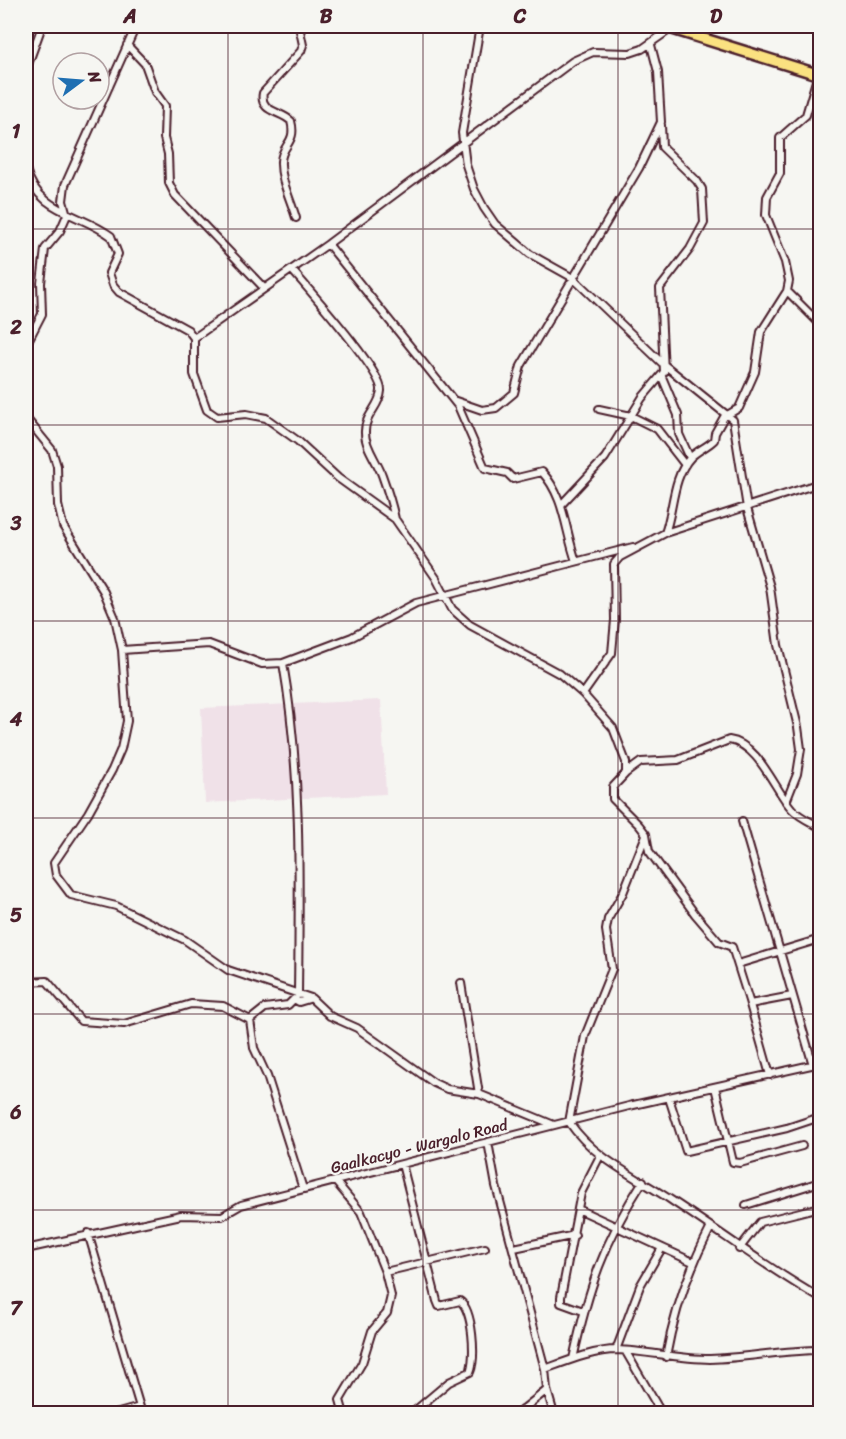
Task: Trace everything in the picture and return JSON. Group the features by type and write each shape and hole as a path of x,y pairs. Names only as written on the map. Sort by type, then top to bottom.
{"main road":[{"path":"667,27 819,75"}],"street":[{"path":"26,70 42,26"},
{"path":"26,345 42,314 41,283 45,249 60,231 67,215 63,201 65,185 136,26"},
{"path":"296,218 281,163 282,153 294,132 291,121 264,105 262,100 263,93 301,51 303,45 299,26"},
{"path":"480,26 464,118 463,143 474,189 495,224 530,254 573,278 662,363 733,420 747,508 770,588 778,645 798,727 801,749 797,774 786,802"},
{"path":"194,338 328,244 573,61 593,52 630,53 651,45 667,27"},
{"path":"127,45 145,64 155,92 165,106 164,138 168,154 169,183 175,195 264,288"},
{"path":"561,505 604,458 642,398 662,377 665,368 662,363 664,345 660,288 690,249 704,223 704,201 697,181 662,147 658,72 651,45"},
{"path":"665,533 672,514 675,489 685,465 690,458 714,440 715,433 727,417 739,408 755,372 761,332 787,291 789,273 765,216 765,206 770,188 780,173 780,138 806,115 819,75"},
{"path":"453,400 486,411 511,398 521,366 639,168 661,122"},
{"path":"26,169 32,188 40,197 67,215 111,236 118,254 109,273 113,285 119,292 180,324 194,338 194,374 207,410 217,417 246,414 266,418 291,435 338,478 395,519"},
{"path":"328,244 453,400 463,415 485,468 507,473 513,480 542,472 566,518 567,537 576,561"},
{"path":"292,270 362,354 379,380 382,389 379,401 366,420 364,434 382,474 395,519 436,578 452,609 470,625 560,674 583,694 613,728 626,762 626,773"},
{"path":"787,291 820,324"},
{"path":"662,377 678,415 679,434 690,458"},
{"path":"599,409 632,416 657,429 685,465"},
{"path":"26,418 52,450 57,466 58,505 63,526 104,592 115,618 122,650 127,721 121,749 88,813 54,863 56,875 71,895 116,906 185,940 228,970 311,999 330,1016 357,1028 434,1083 447,1089 479,1094 554,1125"},
{"path":"583,694 612,653 615,620 614,564 620,557 665,533 820,483"},
{"path":"122,650 209,644 262,664 283,663 352,637 416,603 640,545"},
{"path":"283,663 288,695 299,864 298,995"},
{"path":"770,1075 732,947 716,939 657,863 649,851 646,834 613,799 613,787 641,762 678,760 729,740 737,741 753,755 794,811 820,827"},
{"path":"742,821 778,952 813,1065"},
{"path":"646,834 623,893 608,919 606,930 612,969 585,1036 569,1122 581,1140 600,1156 643,1181 740,1249 820,1298"},
{"path":"738,964 820,939"},
{"path":"26,982 47,981 81,1021 124,1024 191,1004 223,1006 250,1020"},
{"path":"461,983 479,1094"},
{"path":"748,1000 753,1005 792,996"},
{"path":"250,1020 265,1008 288,1005 294,999 299,1002 311,999"},
{"path":"250,1020 254,1048 267,1076 303,1189"},
{"name":"Gaalkacyo - Wargalo Road","path":"26,1249 88,1233 181,1215 222,1216 241,1205 303,1189 554,1125 820,1063"},
{"path":"716,1087 726,1140 733,1162 740,1163 801,1146"},
{"path":"669,1098 684,1150 787,1128 820,1116"},
{"path":"488,1142 496,1186 545,1369 547,1390 554,1413"},
{"path":"583,1311 561,1303 581,1193 600,1156"},
{"path":"402,1164 439,1306 460,1301 467,1310 473,1364 466,1376 449,1382 411,1413"},
{"path":"335,1181 361,1212 386,1272 391,1296 387,1312 374,1326 362,1363 340,1400 344,1413"},
{"path":"573,1359 583,1311 600,1259 615,1227 643,1181"},
{"path":"746,1205 820,1182"},
{"path":"740,1249 760,1222 820,1207"},
{"path":"578,1209 693,1262"},
{"path":"666,1358 672,1323 693,1262 711,1227"},
{"path":"88,1233 141,1410 114,1413"},
{"path":"514,1248 575,1235"},
{"path":"386,1272 485,1248"},
{"path":"616,1350 640,1286 662,1248"},
{"path":"545,1369 573,1359 616,1350 666,1358 711,1359 790,1350 820,1350"},
{"path":"626,1352 662,1413"},
{"path":"517,1413 547,1390"},
{"path":"819,1413 820,1408"}],"shaded area":[{"path":"381,700 386,794 205,803 201,708"}]}
